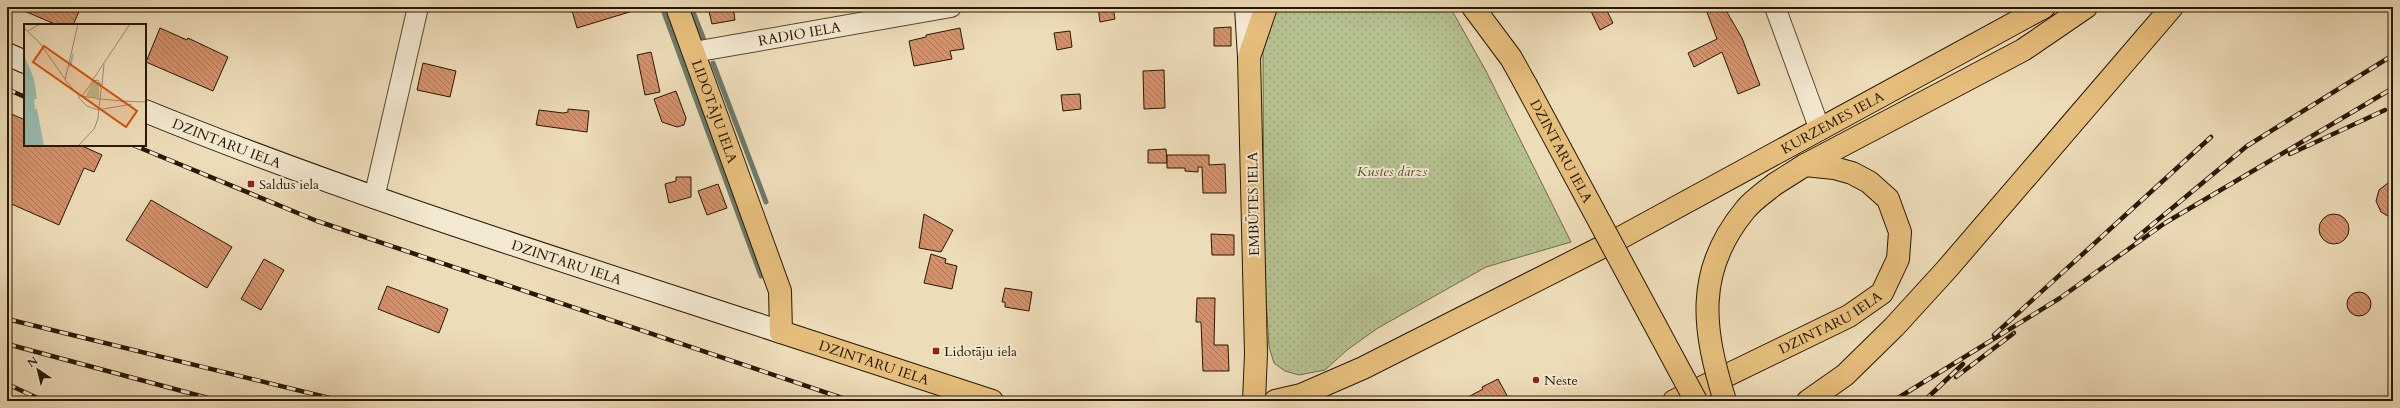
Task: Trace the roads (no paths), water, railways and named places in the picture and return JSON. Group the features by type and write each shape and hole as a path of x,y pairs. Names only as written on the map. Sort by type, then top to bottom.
{"main road":[{"name":"LIDOTĀJU IELA","path":"676,7 694,52 780,291 781,332"},
{"path":"1249,57 1266,7"},
{"name":"DZINTARU IELA","path":"1473,7 1511,58 1696,401"},
{"name":"KURZEMES IELA","path":"1275,401 1301,395 1363,368 1620,238 2044,7"},
{"path":"1725,401 1711,351 1706,321 1708,289 1715,262 1728,234 1746,209 1775,184 1805,165 2023,50 2086,7"},
{"path":"1808,401 1845,374 1894,327 1947,268 2172,7"},
{"name":"EMBŪTES IELA","path":"1249,57 1256,354 1254,401"},
{"name":"DZINTARU IELA","path":"1674,401 1849,316 1882,293 1898,259 1900,232 1888,199 1869,182 1852,173 1834,168 1805,165"},
{"name":"DZINTARU IELA","path":"781,332 992,401"}],"street":[{"path":"374,198 418,7"},
{"name":"RADIO IELA","path":"694,52 951,7"},
{"name":"EMBŪTES IELA","path":"1246,7 1249,57"},
{"path":"1483,7 1511,58"},
{"path":"1774,7 1820,130"},
{"path":"7,54 24,62"},
{"name":"DZINTARU IELA","path":"146,112 200,134 374,198 781,332"}],"waterway":[{"path":"662,7 761,276"},
{"path":"691,7 704,40"},
{"path":"713,63 766,202"}],"railway":[{"path":"2136,238 2247,146 2393,55"},
{"path":"1893,401 2060,298 2165,223 2393,88"},
{"path":"7,89 24,97"},
{"path":"2290,154 2385,110"},
{"path":"1994,335 2211,137"},
{"path":"135,146 317,221 851,401"},
{"path":"7,319 342,401"},
{"path":"1956,377 2014,333"},
{"path":"7,344 219,401"},
{"path":"1924,401 1963,364"},
{"path":"7,384 44,401"}],"place":[{"name":"Saldus iela","path":"251,184"},
{"name":"Lidotāju iela","path":"936,351"},
{"name":"Neste","path":"1536,380"}],"park label":[{"name":"Kustes dārzs","path":"1392,171"}]}
